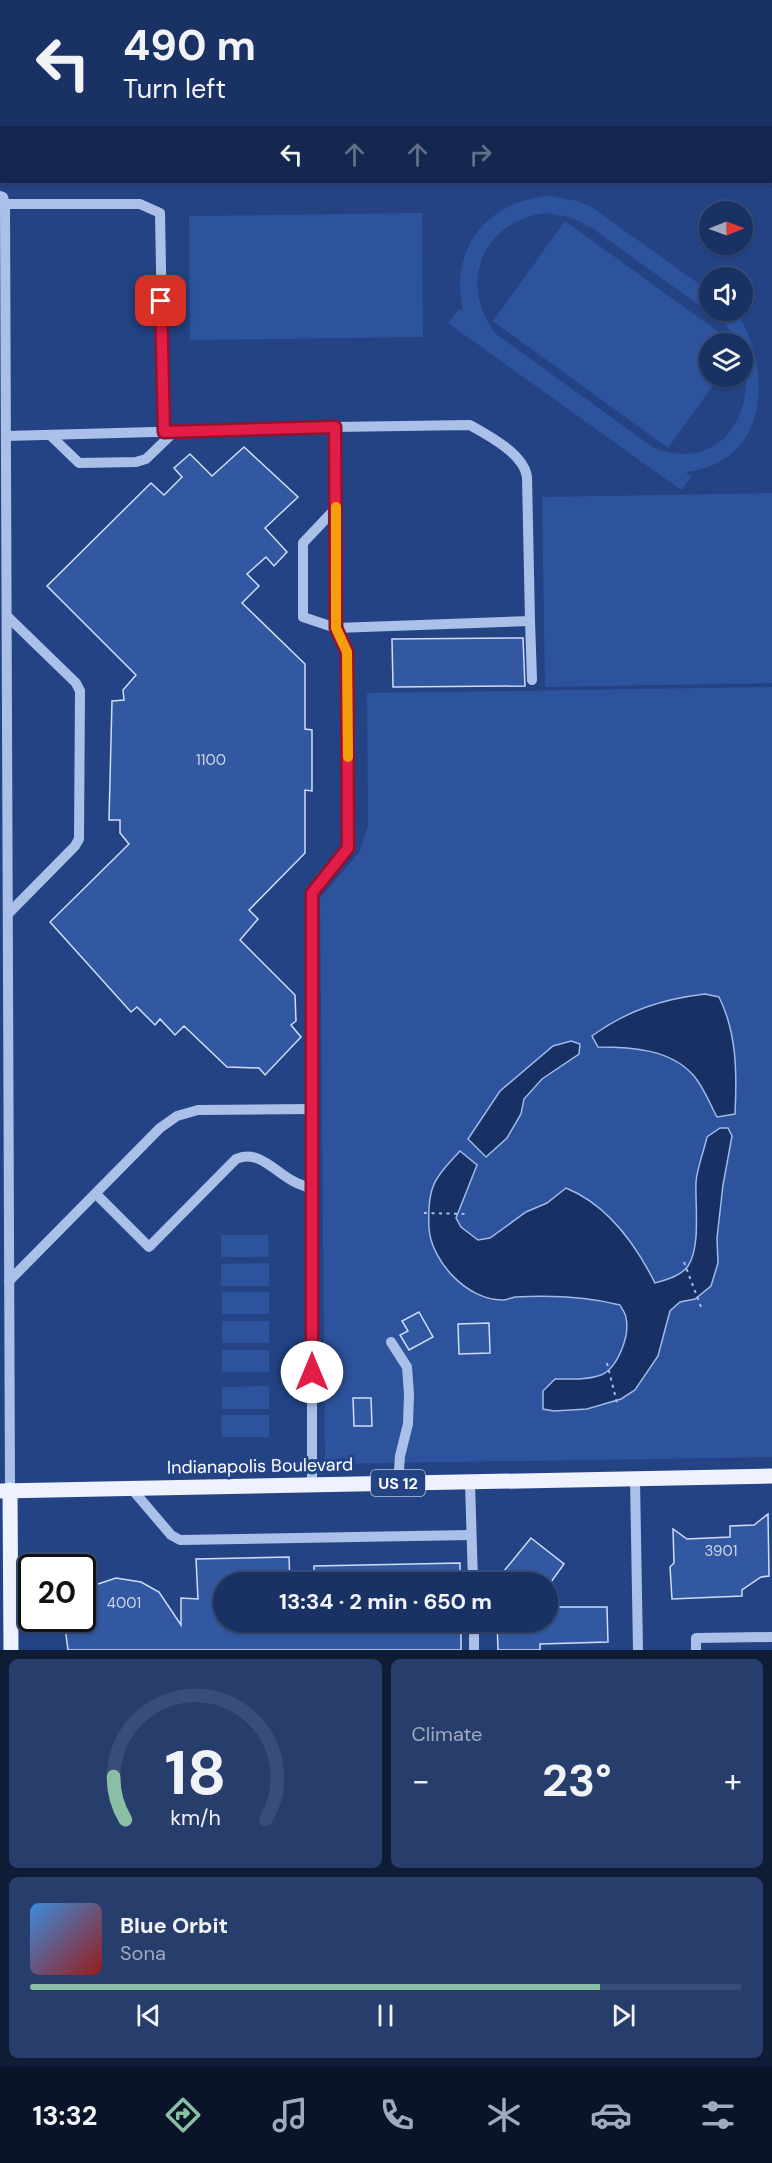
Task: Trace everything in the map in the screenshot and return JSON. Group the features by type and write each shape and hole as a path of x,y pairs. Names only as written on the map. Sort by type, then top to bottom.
{"main road":[{"name":"Indianapolis Boulevard","path":"5,1490 772,1476"},
{"path":"5,1490 5,1608 11,1650"}],"street":[{"path":"5,1490 5,1374 9,1281 5,1262 4,1149 4,925 8,914 4,812 7,616 3,586 3,472 6,436 3,364 4,200 140,204 160,213 169,432 146,459 135,462 79,463 50,435"},
{"path":"6,436 470,425 487,434 520,460 526,470 532,680"},
{"path":"312,1485 312,893 348,848 347,652 336,628 335,427"},
{"path":"336,508 303,543 303,617 336,628 530,621"},
{"path":"7,616 76,683 80,691 79,839 75,846 8,914"},
{"path":"9,1281 160,1128 177,1116 198,1110 311,1109"},
{"path":"96,1194 149,1247 236,1159 243,1156 252,1156 264,1161 292,1180 311,1188"},
{"path":"391,1342 406,1367 409,1394 408,1424 400,1456 398,1483"},
{"path":"635,1479 638,1650"},
{"path":"470,1482 473,1572"},
{"path":"131,1488 171,1535 180,1540 471,1535"},
{"path":"474,1632 474,1650"},
{"path":"696,1650 696,1638 772,1637"}],"path":[{"path":"424,1213 465,1214"},
{"path":"684,1262 701,1307"},
{"path":"607,1363 618,1407"}],"shaded area":[{"path":"549,196 590,206 699,284 699,305 592,228 570,217 545,213 523,219 505,229 492,242 482,258 478,276 478,295 484,315 496,334 654,448 683,454 706,450 725,437 738,419 745,396 745,387 753,387 753,351 759,384 757,409 749,431 735,451 714,465 686,472 691,477 681,490 448,323 459,309 463,311 460,288 467,249 477,232 490,218 507,207"},
{"path":"422,213 423,337 190,340 189,216"},
{"path":"565,221 699,318 699,321 704,321 720,333 699,333 699,387 712,387 668,448 493,321"},
{"path":"721,321 741,321 747,333 730,333"},
{"path":"772,493 772,683 545,687 542,497"},
{"path":"772,687 772,1457 325,1464 320,898 360,851 368,825 367,693"},
{"path":"705,994 719,997 729,1025 736,1069 735,1114 717,1117 698,1081 685,1067 674,1060 650,1051 598,1047 592,1036 631,1013 674,999"},
{"path":"571,1041 580,1044 579,1054 542,1079 524,1099 521,1114 507,1138 486,1157 468,1139 500,1091 553,1046"},
{"path":"720,1128 728,1128 732,1136 717,1238 718,1263 711,1286 695,1299 680,1302 670,1311 658,1356 635,1390 621,1399 587,1409 554,1411 543,1409 543,1391 555,1379 596,1377 613,1366 624,1342 627,1325 625,1313 620,1305 568,1297 515,1297 502,1300 489,1298 464,1286 444,1265 431,1241 429,1203 438,1177 460,1151 477,1165 456,1218 461,1227 478,1240 490,1238 526,1212 547,1203 566,1188 581,1195 608,1216 630,1241 655,1283 681,1272 692,1258 696,1237 698,1171 707,1137"},
{"path":"221,1235 268,1235 269,1257 221,1257"},
{"path":"269,1263 269,1286 221,1286 221,1264"},
{"path":"222,1292 269,1292 269,1314 222,1314"},
{"path":"222,1321 269,1321 269,1343 222,1343"},
{"path":"222,1350 269,1350 269,1372 222,1372"},
{"path":"269,1386 269,1409 222,1409 222,1387"},
{"path":"221,1415 269,1415 269,1437 222,1437"}],"building":[{"path":"244,447 298,497 265,528 287,552 274,566 266,557 247,574 259,586 242,603 305,664 305,729 312,730 312,791 305,790 305,853 249,910 258,919 240,940 295,995 296,1021 291,1025 301,1037 265,1075 259,1068 227,1067 184,1026 175,1035 160,1019 155,1025 137,1007 131,1012 50,922 129,844 120,833 120,820 109,820 112,701 124,700 123,690 136,675 47,586 151,483 164,495 182,477 174,468 190,454 212,476"},
{"path":"523,638 525,686 393,687 392,639"},
{"path":"419,1312 433,1337 409,1350 400,1335 408,1331 402,1321"},
{"path":"489,1323 490,1353 459,1354 458,1324"},
{"path":"353,1398 371,1398 372,1426 354,1426"},
{"path":"768,1514 769,1576 761,1577 742,1590 742,1596 672,1599 670,1567 674,1563 673,1529 687,1539 730,1537 730,1526 754,1525"},
{"path":"531,1538 564,1564 558,1572 503,1572"},
{"path":"289,1557 290,1572 213,1572 213,1632 461,1632 461,1650 68,1650 66,1632 96,1632 96,1585 116,1578 141,1582 159,1592 181,1625 181,1598 198,1599 196,1559"},
{"path":"460,1563 460,1572 314,1572 314,1566"},
{"path":"558,1607 607,1607 608,1642 540,1644 540,1650 498,1650 497,1632 558,1632"}],"slow traffic":[{"path":"336,507 336,628 347,652 348,757"}],"route":[{"path":"161,301 164,432 335,427 336,628 347,652 348,848 312,893 312,1372"}]}
